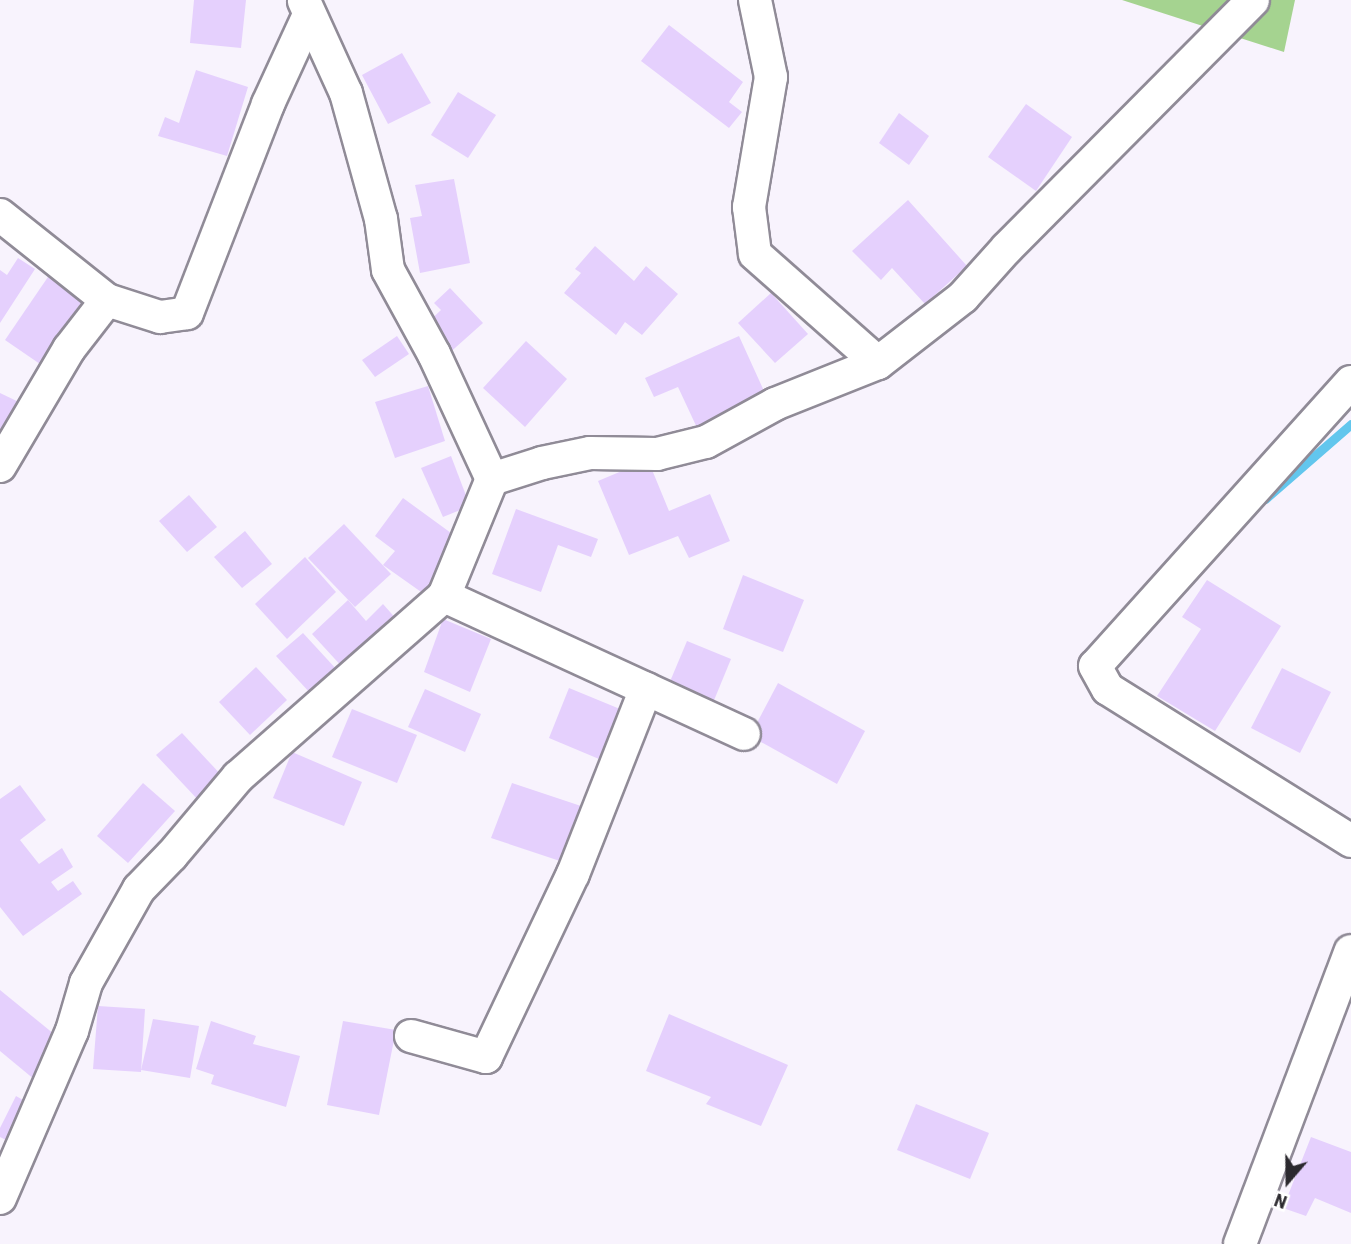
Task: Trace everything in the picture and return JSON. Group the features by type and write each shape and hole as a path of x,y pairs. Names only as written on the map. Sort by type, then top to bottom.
{"street":[{"path":"755,0 771,77 749,207 755,254 878,363"},
{"path":"492,479 542,463 590,453 657,454 706,442 775,404 878,363 963,297 1007,248 1253,0"},
{"path":"0,215 107,300 160,317 187,313 306,7"},
{"path":"0,1198 72,1031 86,983 139,889 173,855 238,777 444,596 492,479 434,355 388,270 381,219 346,93 306,7"},
{"path":"0,466 69,349 107,300"},
{"path":"1351,382 1129,632 1095,666 1108,690 1351,841"},
{"path":"444,596 744,734"},
{"path":"411,1035 486,1057 573,874 646,689"},
{"path":"1240,1244 1351,951"}],"green space":[{"path":"1122,0 1295,0 1284,52"}],"building":[{"path":"194,0 246,0 241,48 190,43"},
{"path":"669,25 743,82 729,102 742,112 729,128 641,61"},
{"path":"402,53 431,103 388,124 362,75"},
{"path":"196,70 248,87 227,156 158,136 165,117 179,123"},
{"path":"458,92 496,115 468,158 431,135"},
{"path":"1026,104 1072,137 1036,191 988,157"},
{"path":"899,113 929,136 909,165 879,143"},
{"path":"454,179 470,263 420,273 410,218 422,216 415,185"},
{"path":"908,200 967,266 925,304 892,268 881,280 852,251"},
{"path":"595,246 634,281 646,266 678,294 642,335 625,322 616,335 564,293 581,273 575,269"},
{"path":"18,258 35,269 0,323 0,270 7,275"},
{"path":"50,274 85,297 40,364 5,340"},
{"path":"450,288 483,323 446,356 421,329 441,310 434,303"},
{"path":"771,293 808,334 775,363 738,323"},
{"path":"397,336 409,354 375,377 362,360"},
{"path":"739,336 769,402 699,432 678,387 654,397 645,378"},
{"path":"526,341 567,379 525,427 483,388"},
{"path":"428,386 445,441 395,458 375,402"},
{"path":"0,393 23,404 0,444"},
{"path":"451,456 470,506 443,517 421,468"},
{"path":"648,460 669,511 710,494 730,541 689,558 678,536 629,555 598,481"},
{"path":"189,495 217,527 187,552 159,521"},
{"path":"403,498 462,541 424,594 383,565 395,551 375,536"},
{"path":"516,509 598,539 591,557 558,545 541,592 492,574"},
{"path":"344,524 391,574 355,607 308,558"},
{"path":"245,531 272,564 242,588 214,557"},
{"path":"305,557 336,592 287,639 255,604"},
{"path":"743,575 804,600 783,652 723,629"},
{"path":"1207,580 1281,626 1215,731 1157,696 1201,629 1182,617"},
{"path":"348,600 366,621 383,604 398,621 345,670 312,634"},
{"path":"443,619 491,639 470,692 424,672"},
{"path":"303,633 338,671 311,694 276,656"},
{"path":"687,641 731,659 710,710 666,691"},
{"path":"256,667 287,700 250,735 219,702"},
{"path":"1282,668 1331,692 1300,753 1251,728"},
{"path":"778,683 865,731 837,784 750,736"},
{"path":"569,688 620,709 599,759 549,738"},
{"path":"425,689 481,714 465,752 408,727"},
{"path":"352,709 417,735 397,783 332,757"},
{"path":"182,733 224,778 200,802 156,755"},
{"path":"292,752 362,782 344,826 273,798"},
{"path":"143,783 175,811 128,863 97,836"},
{"path":"512,783 584,807 566,863 491,838"},
{"path":"20,785 46,820 20,840 39,864 62,848 73,867 51,882 58,891 73,881 82,894 23,936 0,907 0,799"},
{"path":"0,990 65,1043 35,1080 0,1051"},
{"path":"98,1006 145,1009 141,1072 93,1069"},
{"path":"669,1014 788,1065 761,1126 706,1104 711,1097 646,1071"},
{"path":"153,1019 199,1026 190,1078 141,1070"},
{"path":"211,1021 256,1036 253,1044 300,1056 286,1107 211,1084 214,1075 196,1069"},
{"path":"343,1021 396,1030 379,1115 327,1105"},
{"path":"16,1096 37,1108 18,1146 0,1137 0,1128"},
{"path":"916,1104 989,1133 970,1179 897,1150"},
{"path":"1311,1137 1351,1152 1351,1213 1315,1198 1306,1216 1283,1208"}],"waterway":[{"path":"1265,499 1351,424"}]}
